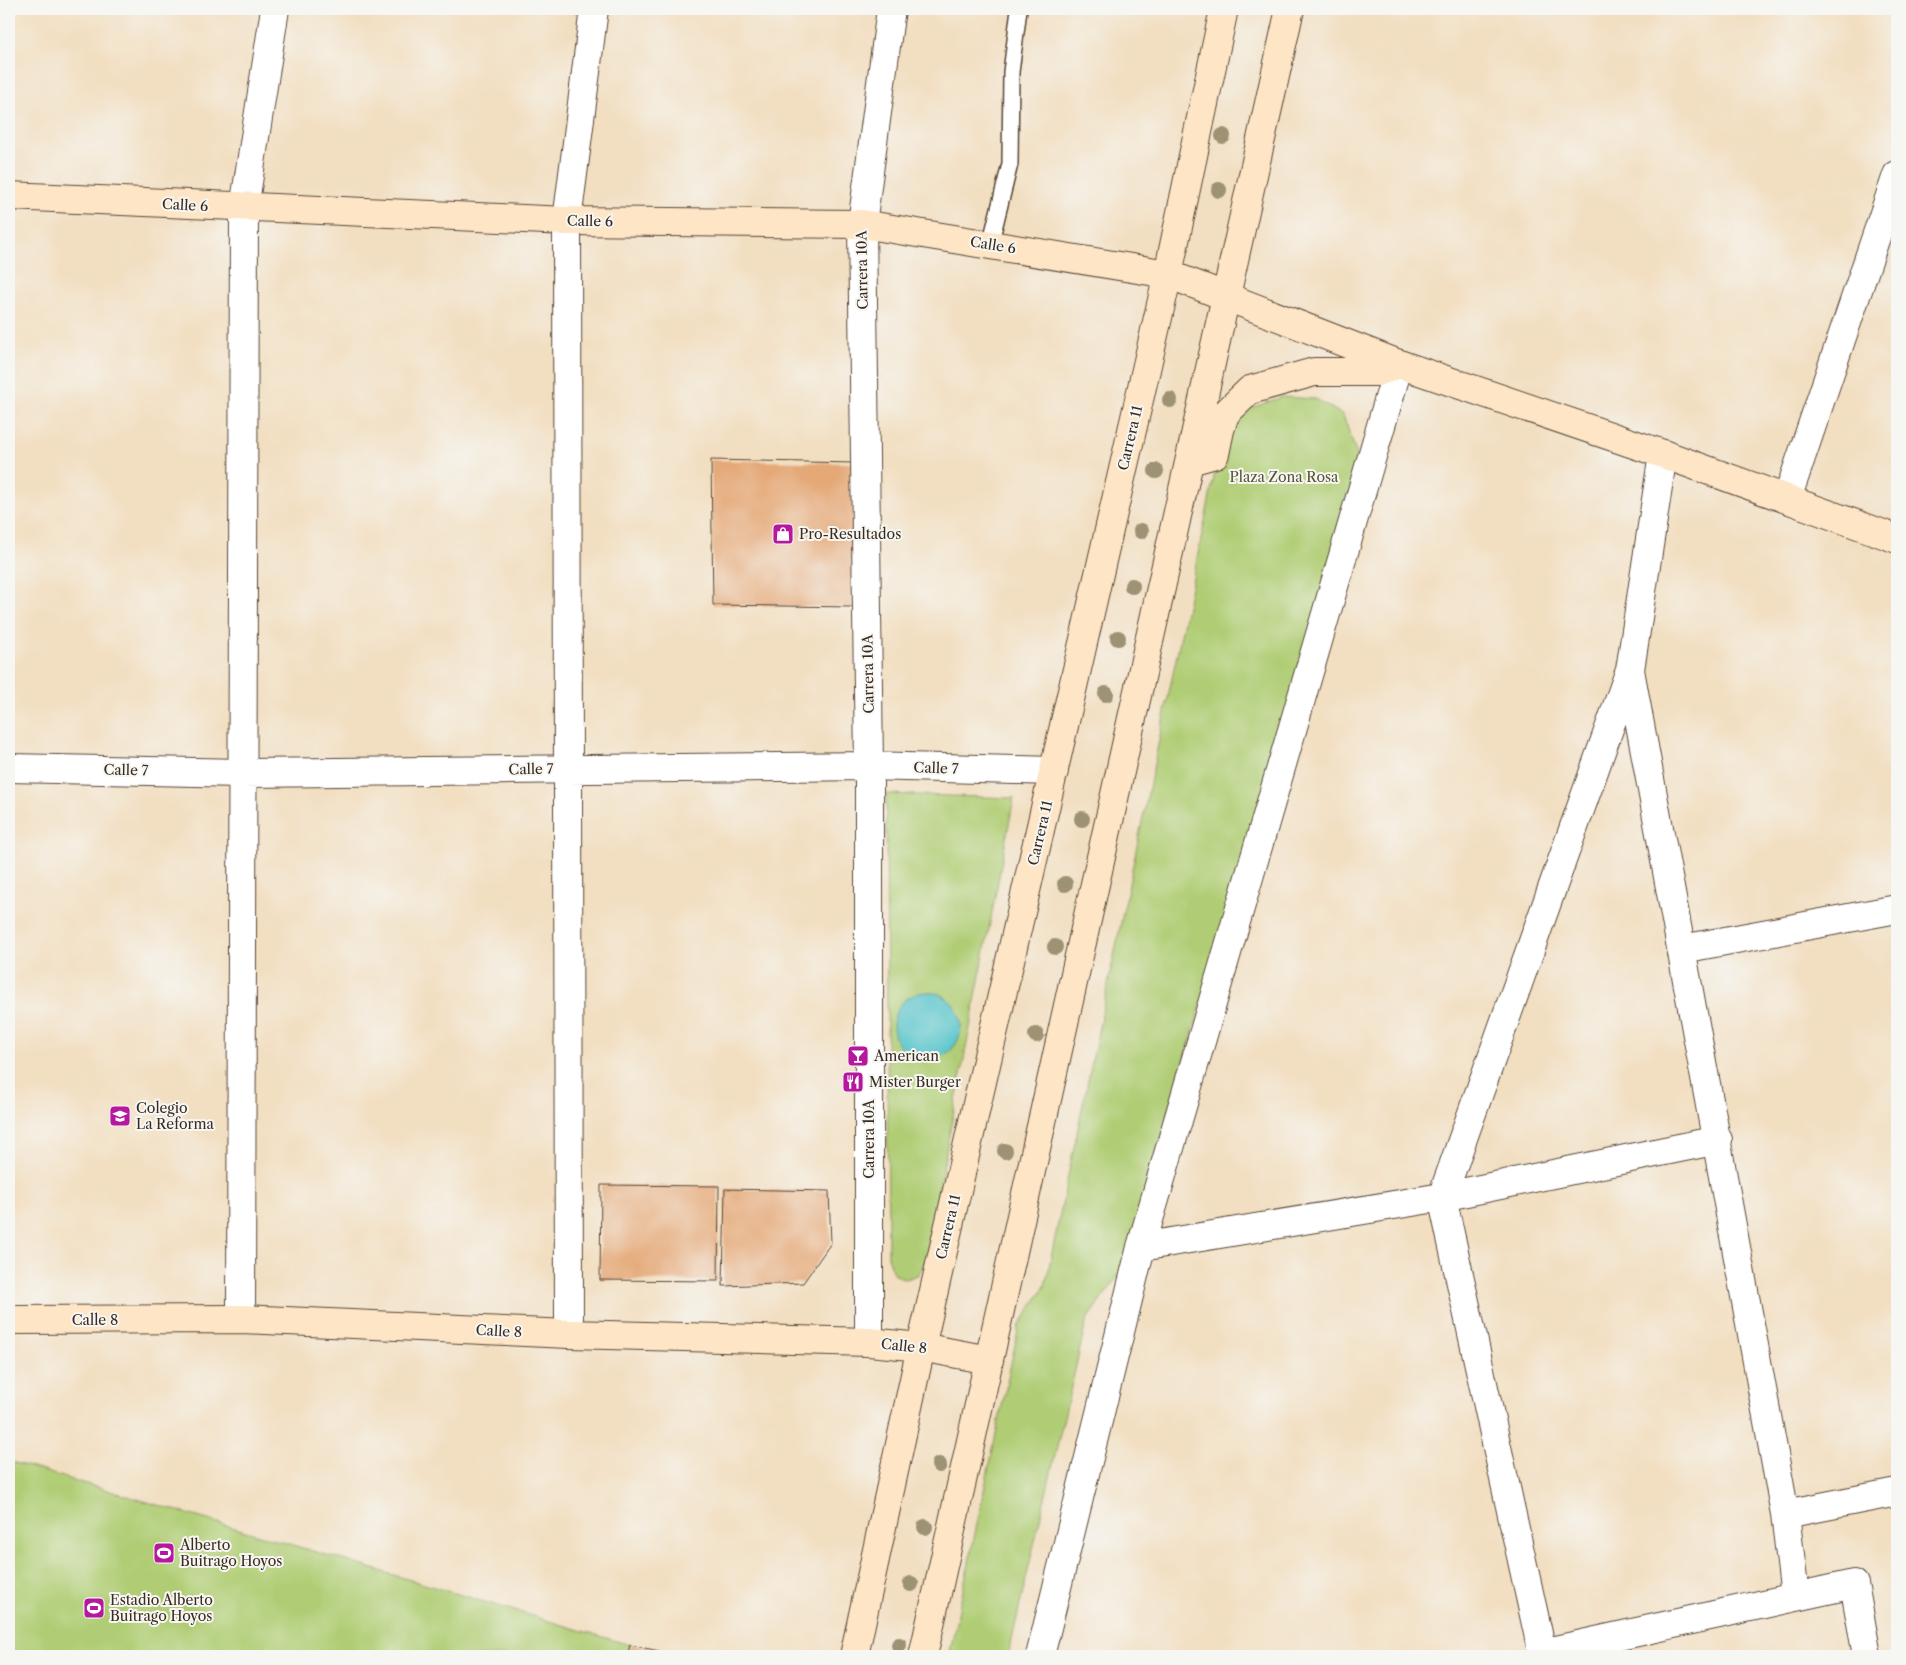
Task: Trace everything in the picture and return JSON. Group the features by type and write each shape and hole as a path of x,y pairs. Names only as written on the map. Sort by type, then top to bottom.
{"main road":[{"name":"Carrera 11","path":"854,1656 921,1346 1168,274 1224,9"},
{"path":"923,1656 1290,9"},
{"name":"Calle 6","path":"9,196 567,221 862,224 1168,274 1399,364 1663,454 1897,539"},
{"path":"1190,461 1215,454 1225,414 1250,390 1314,372 1376,372 1399,364"},
{"name":"Calle 8","path":"9,1320 241,1319 569,1334 869,1342 921,1346 989,1360"}],"street":[{"path":"241,1319 244,208 274,9"},
{"path":"569,1334 567,221 594,9"},
{"name":"Carrera 10A","path":"869,1342 869,766 862,224 891,9"},
{"path":"1787,499 1897,175"},
{"path":"1040,1656 1142,1247 1399,364"},
{"path":"1663,454 1630,670 1442,1197 1543,1655 1854,1584 1867,1656"},
{"path":"1630,670 1718,1140 1785,1514 1795,1596"},
{"name":"Calle 7","path":"9,768 242,773 869,766 1054,771"},
{"path":"1682,949 1897,909"},
{"path":"1142,1247 1442,1197 1718,1140"},
{"path":"1785,1514 1897,1492"}],"lane":[{"path":"990,245 1010,164 1011,72 1019,9"}],"green space":[{"name":"Plaza Zona Rosa","path":"1282,397 1316,399 1343,415 1357,455 1350,495 1262,800 1121,1273 1087,1319 1008,1656 949,1656 1019,1326 1045,1286 1223,434 1251,408"},
{"path":"886,794 1014,798 925,1262 918,1275 905,1279 894,1274 888,1257"},
{"name":"Alberto Buitrago Hoyos","path":"9,1461 630,1645 682,1656 9,1656"}],"water":[{"path":"920,992 934,992 946,997 956,1007 961,1019 961,1033 956,1045 946,1055 934,1060 920,1060 908,1055 898,1045 893,1033 893,1019 898,1007 908,997"}],"building":[{"name":"Pro-Resultados","path":"711,460 853,463 853,607 713,605"},
{"path":"601,1185 719,1186 718,1281 600,1280"},
{"path":"725,1189 829,1191 831,1243 803,1283 723,1286"},
{"path":"630,1645 679,1655 679,1656 627,1656"}],"place":[{"name":"Pro-Resultados","path":"783,534"},
{"name":"American","path":"858,1056"},
{"name":"Mister Burger","path":"853,1082"},
{"name":"Colegio La Reforma","path":"120,1116"},
{"name":"Alberto Buitrago Hoyos","path":"164,1553"},
{"name":"Estadio Alberto Buitrago Hoyos","path":"94,1608"}]}
